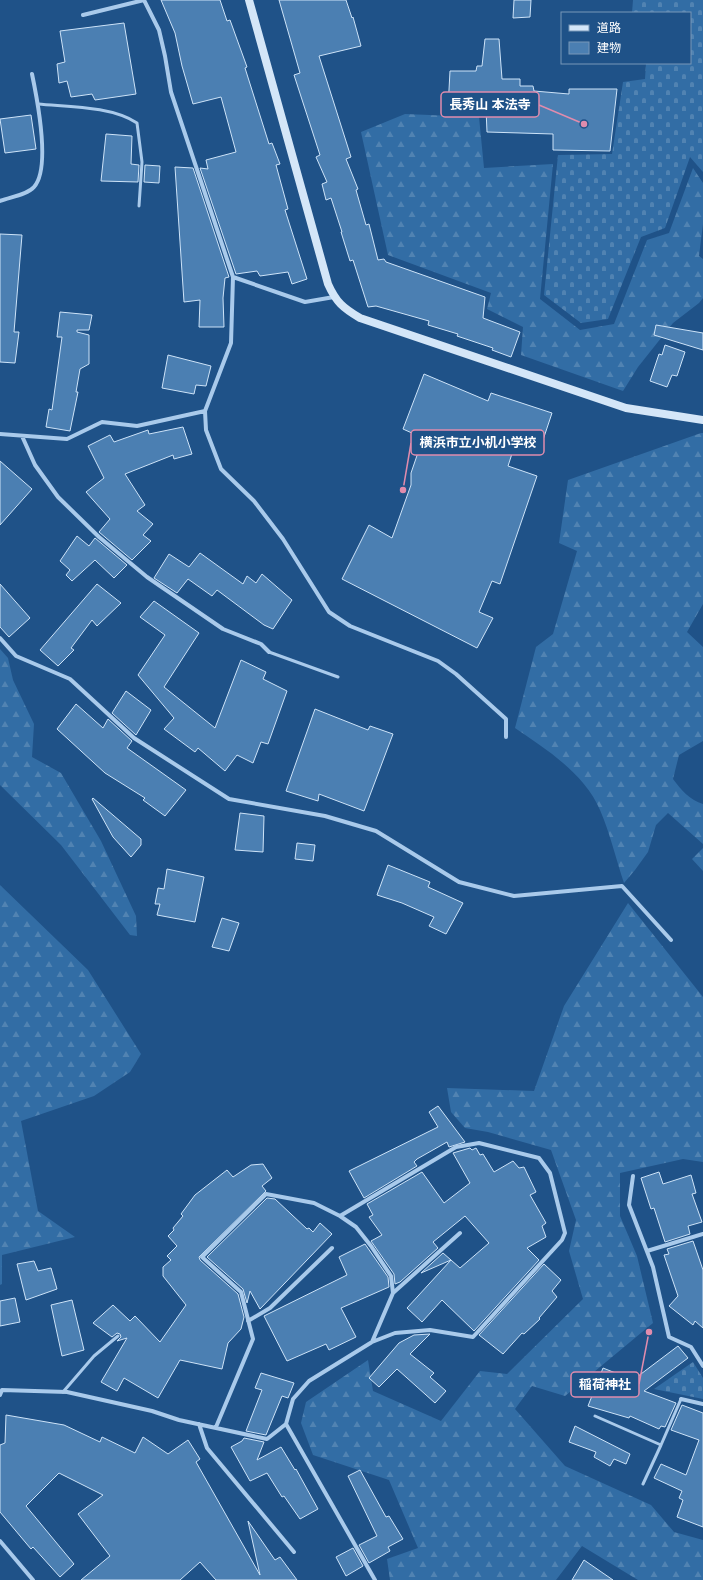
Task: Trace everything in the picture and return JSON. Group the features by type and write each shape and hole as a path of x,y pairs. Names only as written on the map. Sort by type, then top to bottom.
{"street":[{"path":"83,15 144,0 158,30 165,56 171,92 233,277 231,343 205,411 206,430 222,469 254,501 283,539 329,612 350,626 438,660 456,674 506,719 506,737"},
{"path":"249,0 328,284 334,297 344,309 360,318 626,408 703,420"},
{"path":"0,201 29,191 35,186 40,175 42,141 38,104 32,74"},
{"path":"233,277 306,302 334,297"},
{"path":"0,434 68,439 102,422 137,426 205,411"},
{"path":"22,436 35,465 58,497 99,537 147,577 223,628 261,644 269,652"},
{"path":"0,638 16,656 70,679 134,738 229,799 325,816 376,831 460,882 514,896 622,886 671,940"},
{"path":"0,1395 2,1390 63,1392 152,1411 199,1424 267,1439 286,1424 293,1399 309,1381 372,1342 395,1332 430,1330 473,1337 562,1240 565,1233 550,1173 539,1158 479,1143 456,1147 340,1216"},
{"path":"633,1176 629,1205 647,1250 669,1337 691,1347 703,1366"},
{"path":"216,1427 253,1339 241,1292 202,1257 266,1194 314,1203 340,1216 356,1227 391,1276 393,1293"},
{"path":"372,1342 393,1293 460,1233"},
{"path":"647,1250 703,1234"},
{"path":"248,1320 270,1308 332,1248"},
{"path":"681,1399 703,1404"},
{"path":"199,1424 207,1448 294,1552"},
{"path":"286,1424 375,1580"},
{"path":"0,1541 34,1580"}],"lane":[{"path":"38,104 110,112 126,116 137,123 142,162 139,206"},
{"path":"269,652 338,677"},
{"path":"63,1392 94,1356 118,1336"},
{"path":"643,1484 681,1399"},
{"path":"595,1416 661,1445"}],"green space":[{"path":"633,0 703,0 703,172 690,157 665,228 641,237 608,319 581,323 544,295 558,155 612,154 623,82 645,79 646,64 691,64 691,12 632,12"},
{"path":"405,114 479,117 484,168 553,164 540,299 580,330 614,324 647,240 669,233 693,168 703,183 703,224 699,256 703,259 703,298 699,303 673,323 638,367 623,391 521,355 523,327 487,309 491,293 388,255 361,132"},
{"path":"703,433 703,604 687,632 703,647 703,741 679,755 673,779 686,794 703,804 703,844 668,813 656,825 648,852 624,883 600,810 585,785 564,763 515,728 536,647 553,634 577,551 559,543 568,480"},
{"path":"0,649 8,658 13,680 34,724 32,757 61,773 101,841 136,916 137,936 130,935 61,845 0,785"},
{"path":"703,848 703,871 692,859"},
{"path":"0,885 88,970 141,1054 130,1072 94,1096 21,1121 38,1211 75,1237 2,1255 2,1284 0,1285"},
{"path":"628,903 703,997 703,1162 683,1159 620,1173 620,1216 637,1256 653,1323 565,1396 532,1386 515,1409 565,1466 651,1505 674,1532 703,1540 703,1580 638,1580 582,1546 556,1580 390,1580 387,1559 418,1548 389,1480 313,1455 301,1423 306,1402 368,1360 373,1391 441,1421 480,1371 507,1374 583,1299 569,1251 576,1220 551,1150 488,1132 465,1128 451,1112 447,1088 534,1091 564,1006"},
{"path":"693,1362 703,1378 703,1399 654,1389"}],"building":[{"path":"161,0 220,0 227,21 230,20 247,67 245,68 269,144 272,143 280,164 276,165 288,209 285,210 307,279 292,284 288,272 260,276 257,271 236,274 200,168 208,169 206,160 236,152 221,97 193,104 182,66 175,33"},
{"path":"279,0 346,0 352,18 353,17 361,46 319,56 351,157 346,159 358,189 356,190 366,225 369,224 378,260 384,259 386,262 485,297 483,318 520,332 511,357 492,350 493,348 457,336 458,334 428,325 429,321 376,306 368,307 353,260 350,261 331,198 326,200 322,184 327,182 316,157 320,155 294,75 300,73"},
{"path":"514,0 531,0 530,17 513,18"},
{"path":"124,23 136,94 95,100 92,94 71,97 67,81 59,83 57,64 65,62 60,31"},
{"path":"485,39 499,39 502,79 520,79 520,86 533,86 534,91 569,94 569,89 617,89 610,151 553,150 553,134 487,132 486,109 448,108 450,71 476,71 477,66 482,66"},
{"path":"31,115 36,149 5,153 0,119"},
{"path":"106,134 132,136 131,164 139,165 138,182 101,181"},
{"path":"145,165 160,166 159,183 144,182"},
{"path":"175,167 193,168 229,277 225,278 223,298 224,327 199,327 200,300 184,302"},
{"path":"0,234 22,235 14,332 19,332 15,363 0,362"},
{"path":"60,312 92,315 89,330 77,330 77,332 89,335 89,364 80,369 76,392 78,392 70,431 46,427 49,409 52,410 62,337 57,337"},
{"path":"656,325 703,333 703,350 654,335"},
{"path":"665,345 685,352 677,376 672,375 667,387 650,381 659,354 662,355"},
{"path":"168,355 211,366 206,386 196,385 194,394 162,388"},
{"path":"424,374 488,401 491,393 552,413 543,440 519,432 508,466 537,476 500,584 492,581 479,612 493,618 477,648 342,579 369,525 392,538 411,485 411,473 423,438 403,429"},
{"path":"183,427 192,454 174,459 173,455 125,474 145,505 137,511 153,524 143,535 151,541 132,560 99,532 110,519 86,492 104,478 88,446 110,435 114,442 148,430 149,434"},
{"path":"0,461 32,489 0,525"},
{"path":"77,536 89,546 95,538 127,565 114,578 95,560 72,581 66,575 70,570 60,561"},
{"path":"200,553 243,584 247,576 256,583 262,574 292,600 273,629 264,625 217,590 212,596 188,579 177,593 154,578 169,554 189,567"},
{"path":"0,584 30,618 9,637 0,627"},
{"path":"97,584 121,603 97,626 92,620 71,648 74,650 58,666 40,650"},
{"path":"154,601 199,633 164,687 215,728 241,660 266,672 263,679 287,691 268,744 261,742 253,763 237,755 225,771 198,748 195,752 164,729 174,718 138,675 165,635 140,617"},
{"path":"126,691 151,710 136,735 112,713"},
{"path":"76,704 103,728 108,719 132,741 127,748 186,790 165,816 143,800 145,798 105,773 57,729"},
{"path":"315,709 368,730 370,726 393,734 364,811 319,794 318,801 286,791"},
{"path":"93,798 141,839 141,845 131,857 113,837 92,799"},
{"path":"240,813 264,816 263,852 235,850"},
{"path":"297,843 315,845 313,861 295,859"},
{"path":"388,865 430,882 428,887 463,903 446,934 429,926 434,917 402,903 377,895"},
{"path":"167,869 204,877 195,922 157,915 160,904 155,904 158,888 164,889"},
{"path":"222,918 239,923 229,951 212,947"},
{"path":"438,1106 465,1142 449,1147 447,1142 417,1159 414,1162 417,1166 364,1198 349,1171 438,1127 429,1112"},
{"path":"470,1148 472,1150 476,1148 480,1155 483,1154 494,1172 513,1161 519,1168 524,1167 536,1192 530,1195 546,1223 542,1226 546,1237 527,1248 539,1260 474,1331 442,1300 422,1322 407,1308 451,1260 460,1268 489,1243 465,1216 433,1242 438,1248 400,1282 395,1284 394,1274 371,1241 382,1235 369,1217 373,1215 367,1204 422,1172 444,1203 470,1183 453,1153"},
{"path":"263,1164 272,1178 262,1186 266,1191 199,1257 200,1260 238,1294 244,1317 241,1329 228,1343 222,1369 180,1360 158,1398 124,1378 117,1391 101,1382 127,1338 117,1341 121,1337 120,1334 117,1333 112,1337 93,1323 113,1305 130,1321 135,1316 160,1342 186,1305 163,1276 163,1267 171,1260 167,1256 177,1246 168,1236 174,1230 173,1228 183,1216 181,1214 195,1195 227,1170 233,1177 251,1165"},
{"path":"659,1172 663,1184 691,1175 696,1193 692,1194 702,1222 688,1226 690,1234 665,1242 654,1208 651,1209 641,1178"},
{"path":"267,1198 275,1199 307,1229 309,1228 313,1232 320,1223 332,1234 260,1309 250,1291 247,1303 243,1289 207,1257"},
{"path":"693,1241 703,1270 703,1328 695,1321 693,1325 669,1306 678,1296 664,1255 669,1254 667,1249"},
{"path":"365,1244 388,1277 389,1287 341,1308 356,1337 329,1350 326,1344 287,1361 264,1316 347,1275 339,1257"},
{"path":"443,1253 451,1260 421,1273"},
{"path":"34,1261 38,1271 51,1268 57,1289 26,1300 17,1264"},
{"path":"544,1264 561,1280 552,1291 557,1297 539,1318 540,1319 524,1334 522,1333 503,1354 479,1335"},
{"path":"15,1298 20,1322 0,1326 0,1301"},
{"path":"72,1300 84,1350 62,1356 51,1305"},
{"path":"430,1334 410,1354 434,1373 430,1377 446,1391 435,1403 397,1369 379,1387 369,1378 399,1343 414,1335"},
{"path":"678,1346 688,1358 644,1391 676,1403 665,1427 661,1426 659,1429 630,1416 629,1418 588,1406 603,1368 633,1380"},
{"path":"261,1373 294,1383 288,1398 282,1396 266,1435 246,1431 262,1390 255,1388"},
{"path":"682,1405 703,1413 703,1527 677,1517 683,1500 679,1498 682,1491 654,1478 661,1464 686,1475 699,1440 671,1430"},
{"path":"6,1415 64,1425 100,1442 102,1437 135,1453 143,1437 168,1454 188,1440 200,1459 196,1462 260,1575 248,1521 275,1560 280,1557 297,1580 216,1580 200,1562 180,1580 81,1580 110,1556 78,1514 103,1495 59,1473 26,1506 74,1564 60,1577 33,1547 31,1549 0,1512 0,1445 5,1443"},
{"path":"575,1426 630,1454 626,1464 614,1459 610,1466 594,1457 596,1452 569,1442"},
{"path":"244,1438 264,1442 257,1460 281,1447 295,1470 296,1469 318,1509 300,1519 284,1496 282,1497 267,1473 250,1481 231,1447 242,1441"},
{"path":"360,1470 386,1517 389,1516 403,1539 388,1547 390,1551 369,1563 359,1545 377,1536 348,1476"},
{"path":"353,1548 363,1566 346,1576 336,1557"},
{"path":"584,1560 613,1580 572,1580"}],"place":[{"name":"長秀山 本法寺","path":"584,124"},
{"name":"横浜市立小机小学校","path":"403,490"},
{"name":"稲荷神社","path":"649,1332"}]}
